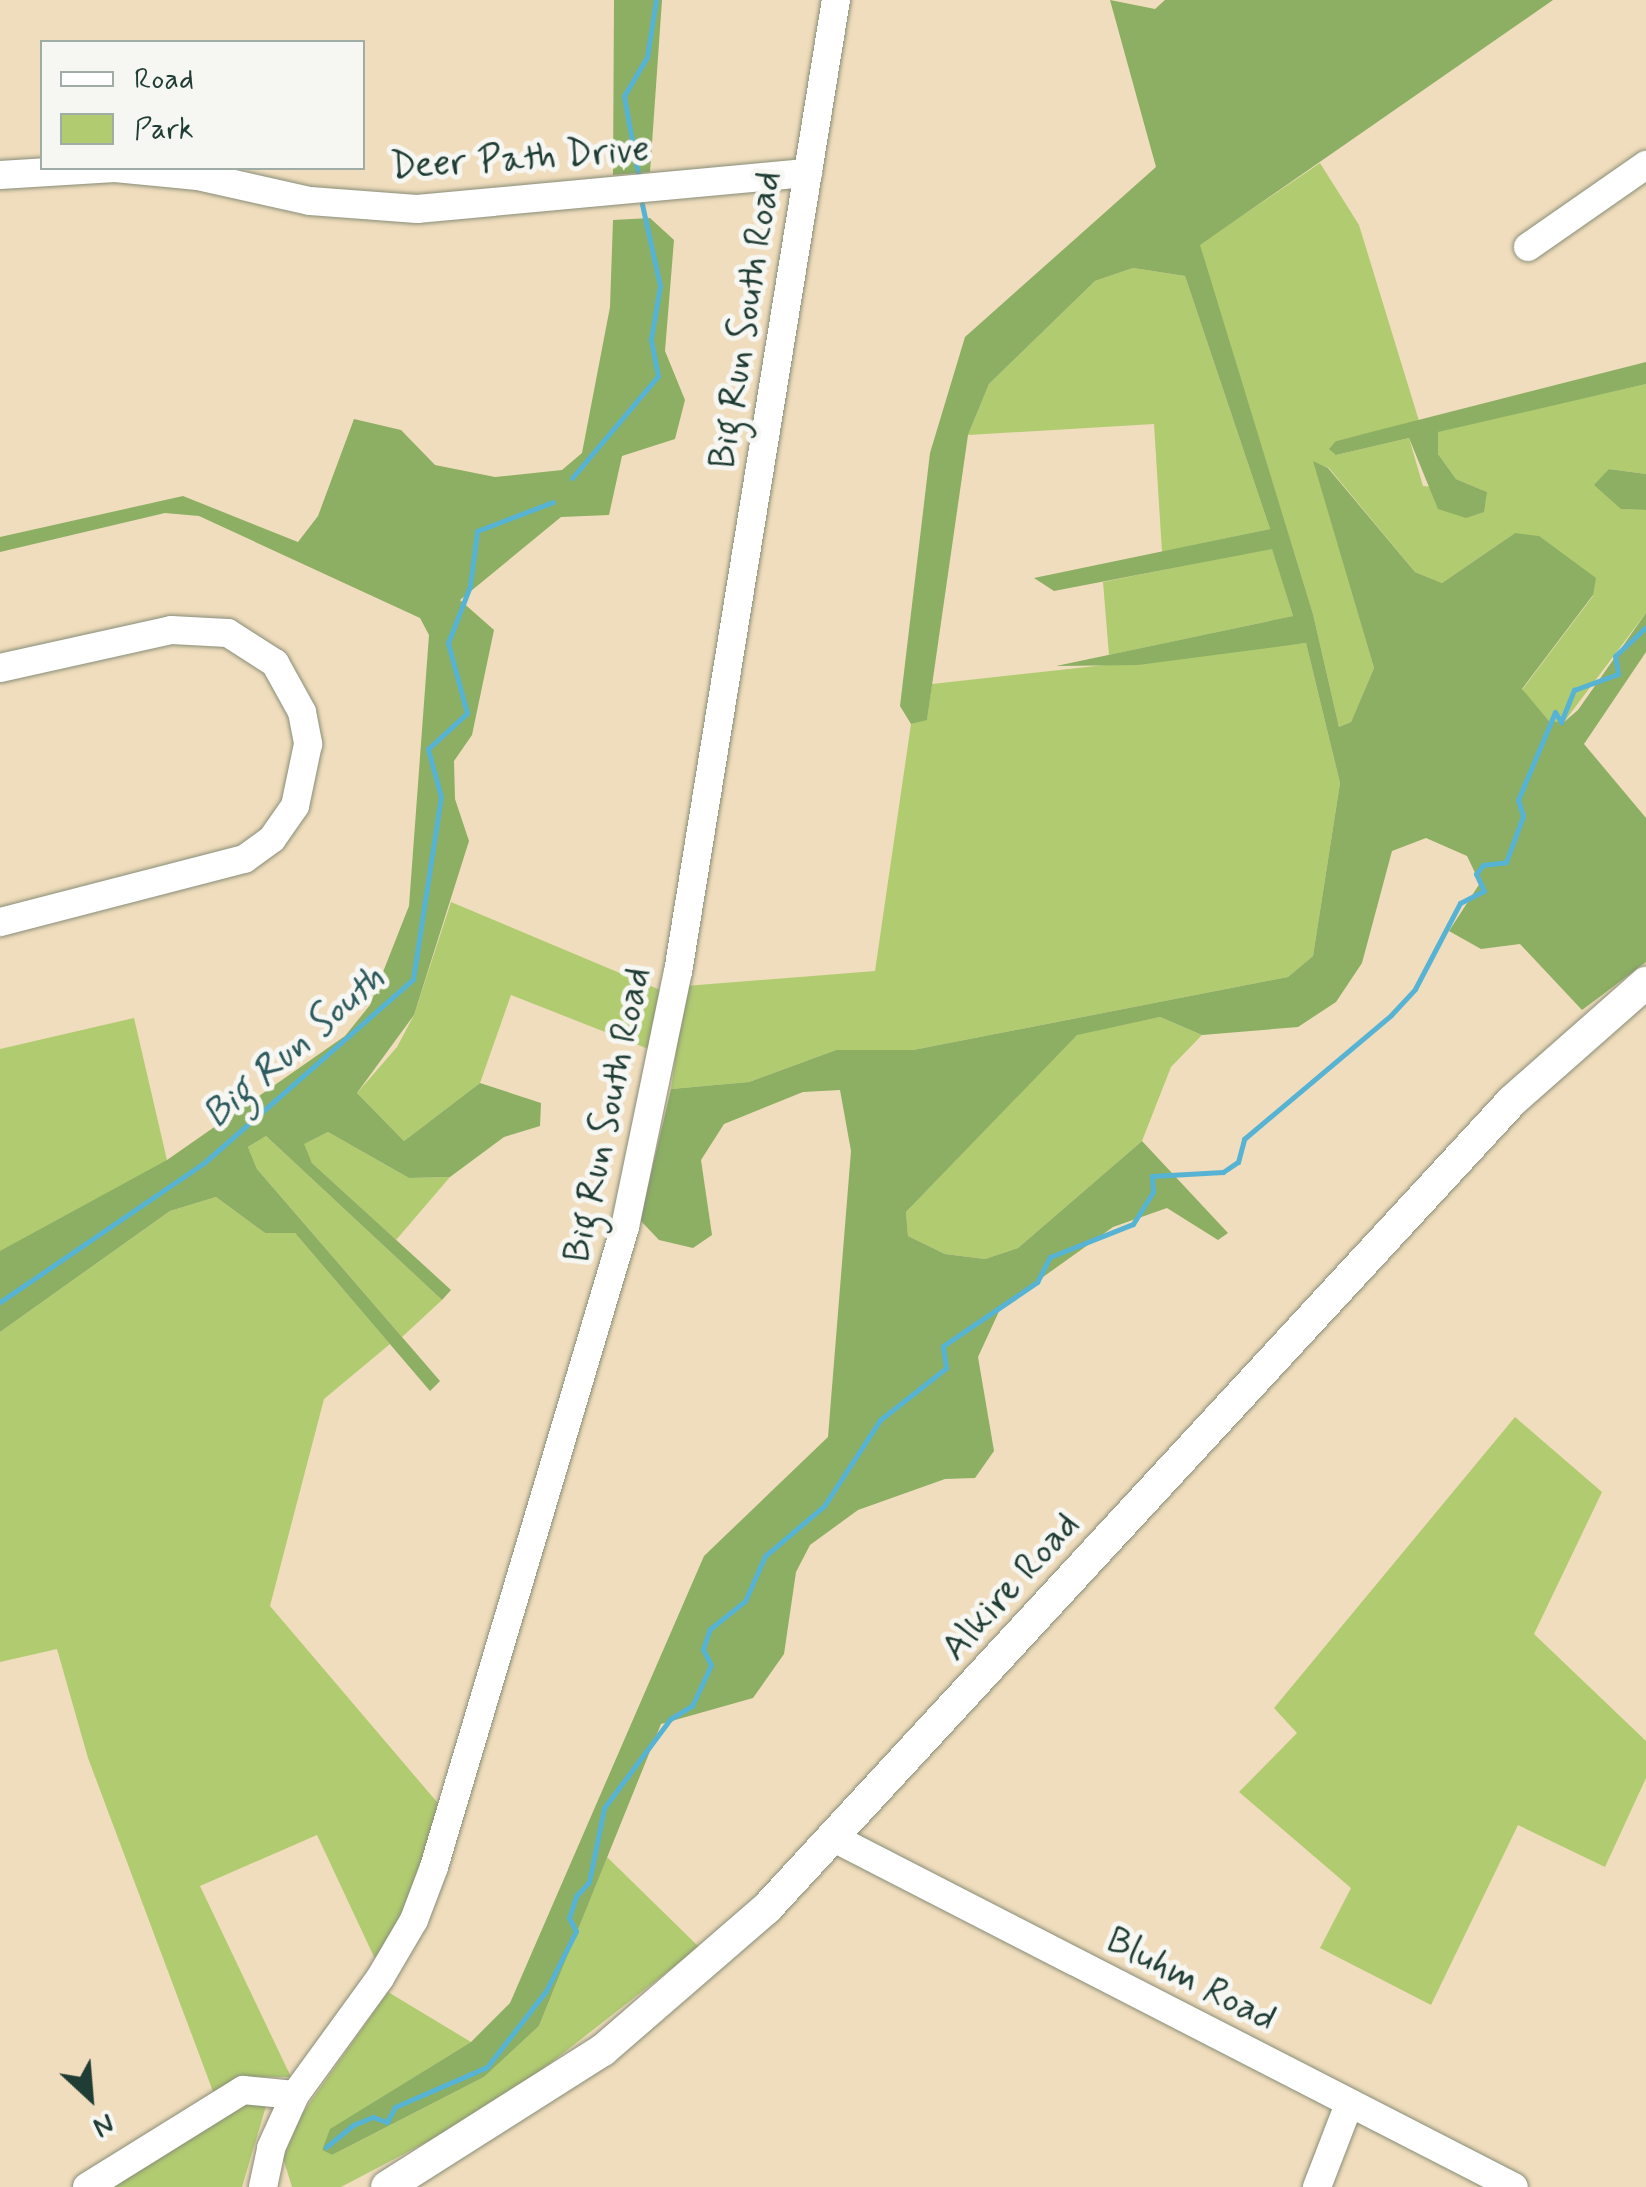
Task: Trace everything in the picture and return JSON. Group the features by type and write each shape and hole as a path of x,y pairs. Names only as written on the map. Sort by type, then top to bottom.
{"main road":[{"name":"Alkire Road","path":"386,2187 604,2050 711,1961 834,1838 1512,1101 1646,983"}],"street":[{"name":"Big Run South Road","path":"263,2187 270,2148 295,2095 380,1978 421,1902 626,1227 678,972 836,0"},
{"path":"1528,247 1646,165"},
{"name":"Deer Path Drive","path":"0,175 82,170"},
{"name":"Deer Path Drive","path":"136,170 198,176 310,201 417,209 808,173"},
{"path":"0,668 201,628 228,633 275,663 302,712 308,744 300,793 272,839 244,859 0,922"},
{"name":"Bluhm Road","path":"834,1838 1514,2187"},
{"path":"87,2187 243,2090 295,2095"},
{"path":"1317,2187 1349,2104"}],"green space":[{"path":"614,0 662,0 650,172 613,175"},
{"path":"1110,0 1155,9 1165,0 1553,0 1200,245 1313,614 1339,727 1351,722 1374,668 1313,461 1328,468 1415,572 1442,583 1515,533 1539,536 1596,578 1593,595 1522,689 1549,721 1564,722 1578,710 1646,613 1646,652 1584,744 1646,818 1646,962 1582,1010 1520,944 1481,949 1449,931 1480,883 1467,856 1426,838 1392,851 1362,963 1336,1002 1298,1027 1202,1035 1160,1017 1077,1035 906,1212 908,1236 945,1254 985,1259 1018,1248 1142,1141 1228,1233 1218,1240 1167,1208 1113,1227 1001,1307 978,1357 994,1451 975,1478 945,1479 858,1510 810,1545 796,1572 784,1654 753,1698 661,1724 539,2026 484,2077 332,2155 322,2150 330,2129 471,2042 510,2003 704,1556 828,1437 851,1151 840,1090 803,1092 724,1124 701,1160 712,1235 693,1248 659,1240 640,1220 671,1089 749,1082 836,1050 913,1050 1288,977 1313,956 1340,783 1306,643 1138,665 1056,666 1293,616 1272,549 1054,591 1034,578 1270,529 1185,276 1133,268 1095,281 989,384 968,435 927,720 911,724 900,706 930,453 965,337 1156,167"},
{"path":"1320,163 1359,225 1419,421 1336,441 1336,455 1409,438 1423,486 1487,492 1456,479 1438,454 1438,431 1646,384 1646,474 1609,469 1621,509 1646,510 1646,613 1564,722 1549,721 1522,690 1593,596 1515,533 1442,583 1415,572 1329,468 1314,462 1374,668 1351,722 1339,727 1313,614 1199,245"},
{"path":"650,218 674,240 665,351 685,400 675,439 622,456 609,515 561,517 460,600 494,630 472,735 454,761 455,799 469,841 414,1015 357,1093 404,1141 480,1083 541,1103 540,1126 504,1137 450,1177 409,1178 328,1132 304,1144 312,1163 451,1290 442,1300 266,1136 248,1147 257,1169 440,1381 430,1391 295,1233 265,1233 216,1197 170,1211 0,1332 0,1251 167,1160 345,1036 370,1005 409,906 429,635 420,618 199,516 165,513 0,552 0,537 183,496 298,542 318,516 354,419 401,430 435,465 495,477 562,470 582,453 610,307 613,220"},
{"path":"1133,268 1185,276 1270,529 1162,552 1154,424 968,435 989,384 1095,281"},
{"path":"1646,362 1646,384 1438,432 1438,454 1456,479 1487,492 1484,512 1466,518 1438,509 1409,438 1336,455 1329,449 1336,441"},
{"path":"1609,469 1646,474 1646,510 1621,509 1594,485"},
{"path":"1272,548 1293,616 1109,655 1103,582"},
{"path":"1306,643 1340,783 1313,956 1288,977 913,1050 836,1050 749,1082 671,1089 685,986 875,971 911,724 927,719 932,684"},
{"path":"451,902 665,992 656,1052 511,995 480,1083 404,1141 357,1093 397,1047 414,1015"},
{"path":"1160,1017 1202,1035 1171,1067 1142,1141 1018,1248 985,1259 945,1254 908,1236 906,1212 1077,1034"},
{"path":"134,1018 173,1186 0,1310 0,1049"},
{"path":"328,1132 409,1178 450,1177 396,1240 312,1163 303,1144"},
{"path":"266,1136 442,1300 402,1337 257,1169 248,1147"},
{"path":"216,1197 265,1233 295,1233 390,1344 324,1399 270,1606 442,1808 418,1886 375,1959 317,1835 200,1886 291,2077 246,2077 214,2094 88,1758 57,1649 0,1662 0,1332 170,1211"},
{"path":"1515,1417 1602,1492 1534,1634 1646,1741 1646,1778 1605,1867 1518,1825 1431,2005 1320,1948 1351,1888 1239,1792 1297,1733 1274,1708"},
{"path":"607,1857 699,1947 525,2083 444,2133 341,2187 292,2187 283,2158 302,2114 388,1992 471,2042 331,2129 322,2150 332,2155 484,2077 539,2026"},
{"path":"247,2099 266,2106 242,2187 110,2187"}],"waterway":[{"name":"Big Run South","path":"638,174 624,96 647,57 656,0"},
{"name":"Big Run South","path":"572,478 658,376 651,339 660,286 642,204"},
{"name":"Big Run South","path":"0,1302 205,1162 413,979 441,797 428,749 467,713 448,643 470,586 477,531 553,502"},
{"path":"326,2147 353,2125 373,2117 387,2122 395,2107 487,2067 546,1991 576,1931 569,1918 576,1896 589,1882 604,1808 670,1719 692,1706 711,1665 703,1649 710,1629 745,1601 765,1556 824,1506 880,1420 946,1368 943,1346 1037,1282 1050,1257 1133,1224 1153,1192 1152,1176 1223,1172 1238,1162 1244,1139 1391,1015 1415,989 1460,903 1484,891 1476,874 1483,865 1506,862 1523,816 1518,800 1555,712 1561,722 1574,690 1618,674 1615,656 1646,627"}]}
